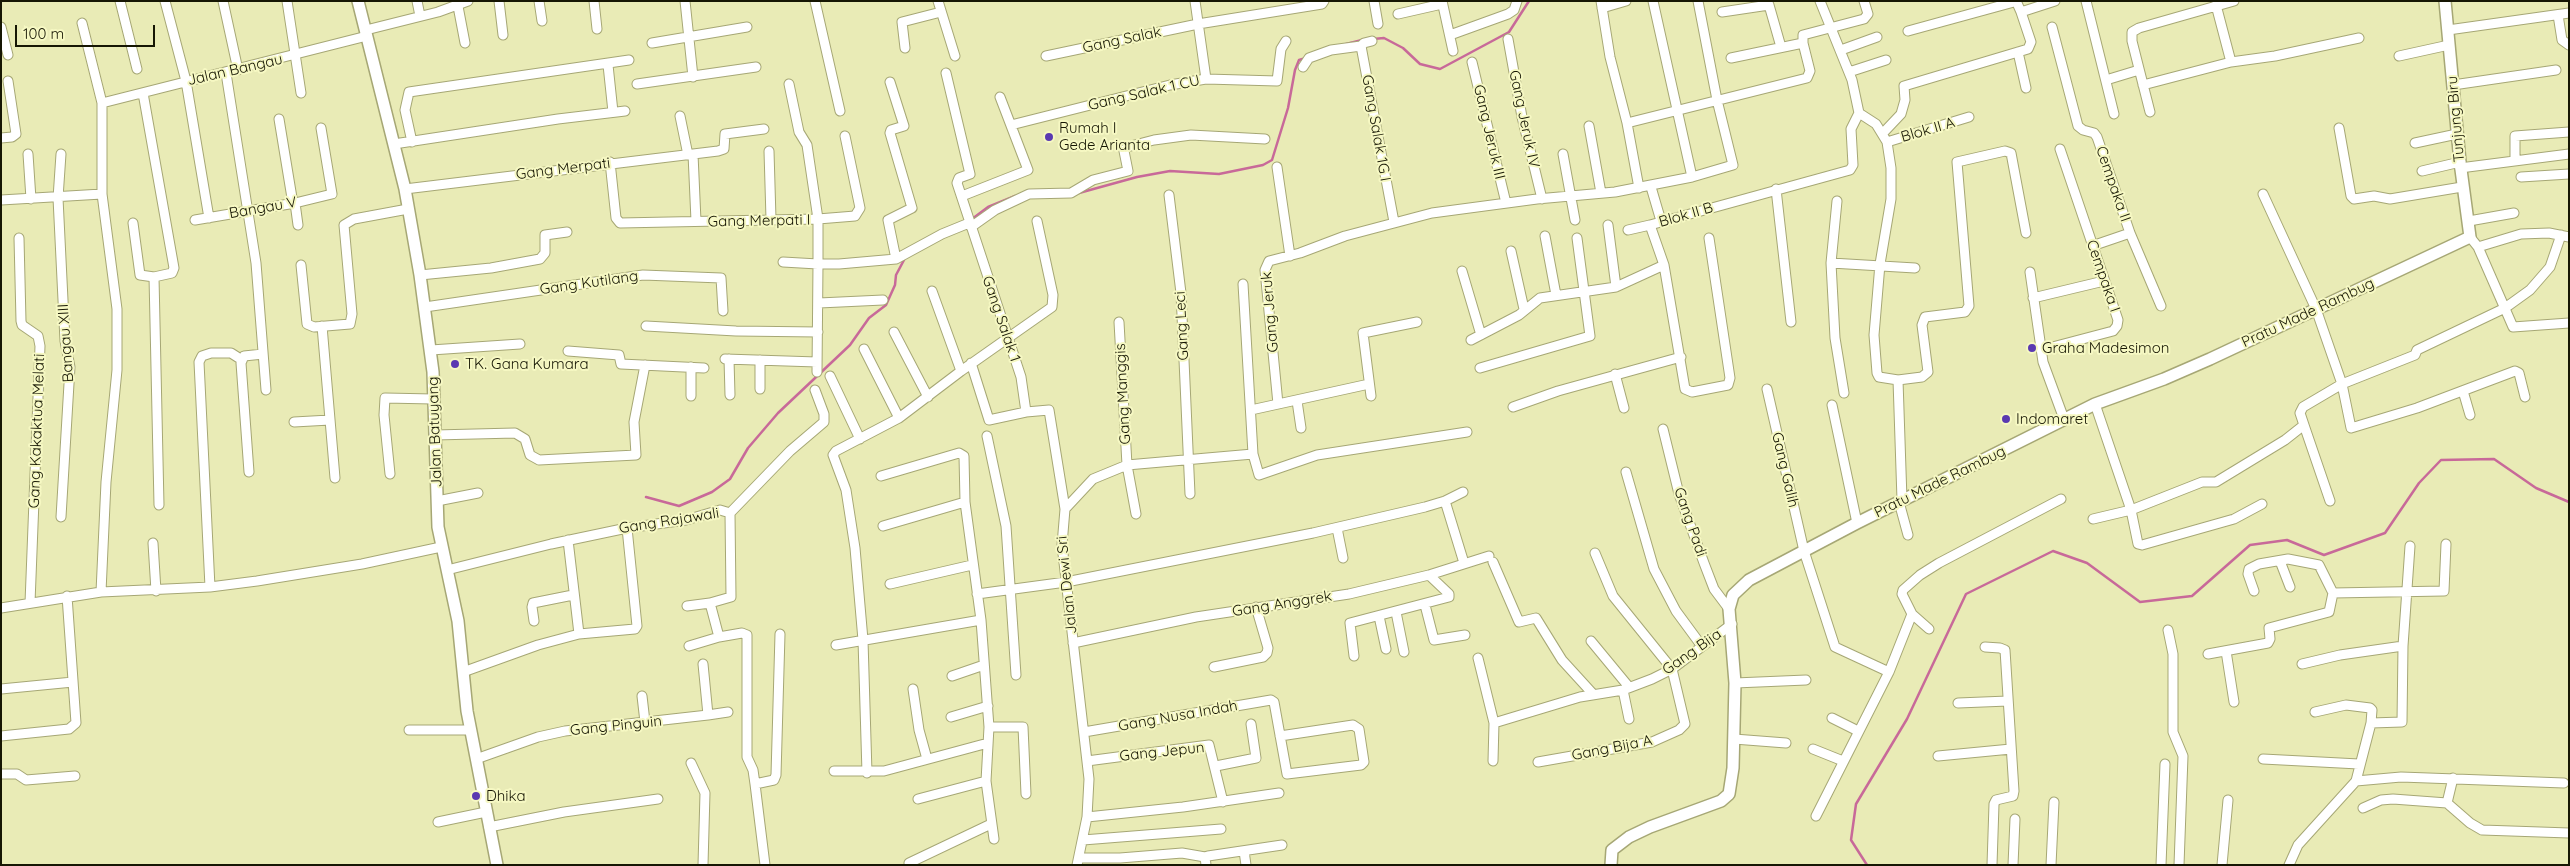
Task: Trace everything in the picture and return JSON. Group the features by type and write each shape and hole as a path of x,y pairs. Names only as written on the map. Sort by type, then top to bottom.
{"street":[{"path":"120,1 137,69"},
{"path":"165,1 186,81 209,218"},
{"path":"223,1 238,70"},
{"path":"287,1 301,93"},
{"name":"Jalan Batuyang","path":"358,1 405,189 420,275 431,350 437,501 441,546 458,621 471,730 497,865"},
{"path":"417,1 420,16"},
{"name":"Jalan Bangau","path":"102,103 186,81 296,56 468,1"},
{"path":"498,1 503,35"},
{"path":"539,1 542,21"},
{"path":"594,1 597,29"},
{"path":"685,1 693,77"},
{"path":"815,1 840,112"},
{"path":"938,1 955,56"},
{"name":"Gang Salak 1 CU","path":"1011,125 1170,84 1206,79 1195,1"},
{"path":"1374,1 1378,24"},
{"path":"1450,35 1508,14 1514,10 1517,1"},
{"path":"1626,1 1601,4 1610,57 1627,123 1639,188"},
{"path":"1654,1 1692,177"},
{"path":"1698,1 1717,100"},
{"path":"1820,1 1849,72 1859,113 1876,124 1887,142 1890,168 1890,199 1874,321 1876,373 1879,377 1898,380 1922,377 1928,372 1922,325 1925,317 1965,312 1968,309 1957,162 2005,151 2011,153 2026,233"},
{"path":"1627,123 1809,77 1810,71 1803,43 1803,34 1864,19 1868,14 1864,1"},
{"path":"2021,12 2055,1"},
{"path":"2086,1 2114,114"},
{"path":"2150,112 2131,36 2132,32 2139,28 2234,1"},
{"name":"Tunjung Biru","path":"2445,1 2462,187 2469,221 2470,237"},
{"path":"1883,133 1901,114 1904,105 1904,86 2028,49 2031,44 2021,12 2017,3 2014,2 1908,31"},
{"path":"457,3 465,43"},
{"name":"Gang Salak","path":"1046,56 1198,24 1323,3"},
{"path":"1398,14 1442,3 1453,51"},
{"path":"1722,12 1769,5 1781,47"},
{"path":"2216,5 2231,62"},
{"path":"905,48 902,22 941,12"},
{"path":"2448,30 2569,14"},
{"path":"2558,15 2562,40 2569,45"},
{"path":"82,23 102,103 102,194 114,272 118,344 107,473 102,592"},
{"path":"1,27 8,55"},
{"path":"652,43 748,27"},
{"name":"Cempaka II","path":"2052,27 2078,126 2080,129 2096,134 2130,234 2161,306"},
{"path":"1841,50 1877,37"},
{"path":"2143,85 2231,62 2275,56 2359,38"},
{"name":"Gang Jeruk IV","path":"1508,39 1522,117 1542,199"},
{"path":"1302,67 1309,58 1331,50 1361,46 1372,41"},
{"path":"1206,79 1276,81 1281,49 1286,42"},
{"path":"1731,58 1803,43"},
{"path":"2399,56 2449,45"},
{"name":"Gang Salak 1G I","path":"1361,46 1394,222"},
{"path":"2018,52 2026,88"},
{"path":"412,142 405,110 409,92 608,65 629,60"},
{"path":"1849,72 1886,60"},
{"name":"Gang Jeruk III","path":"1472,62 1506,203"},
{"path":"608,65 614,112"},
{"path":"637,84 756,67"},
{"path":"2106,80 2139,70"},
{"path":"2453,85 2556,70"},
{"path":"226,73 256,263 266,390"},
{"path":"946,73 970,174 957,181 962,196 1026,172 1028,168 1000,97"},
{"path":"1,138 12,137 16,134 8,81"},
{"path":"890,82 904,125 891,130 890,134 912,208 888,220 896,259"},
{"path":"789,84 799,132 807,145 818,220 855,216 860,208 845,136"},
{"path":"133,224 139,273 143,277 154,277 172,273 174,268 143,93"},
{"name":"Gang Jeruk","path":"1278,404 1265,266 1269,261 1290,256 1344,236 1432,214 1506,203 1651,187 1732,166 1717,100"},
{"path":"394,144 625,111"},
{"name":"Blok II B","path":"1709,238 1730,383 1725,386 1689,392 1684,387 1664,265 1650,225 1850,170 1853,165 1851,129 1859,113"},
{"path":"680,116 691,155 696,221"},
{"name":"Blok II A","path":"1887,142 1969,118"},
{"path":"279,119 298,225"},
{"path":"1589,126 1601,193"},
{"name":"Bangau V","path":"195,220 294,204 332,194 321,128"},
{"path":"2339,128 2351,196 2354,199 2374,196 2390,199 2462,187"},
{"name":"Gang Merpati","path":"405,189 610,162 691,155 721,150 724,149 725,134 764,129"},
{"path":"2515,160 2515,136 2569,132"},
{"path":"2415,143 2457,134"},
{"path":"783,262 839,264 896,259 942,234 970,225 995,210 1030,194 1071,193 1093,180 1128,171 1124,151 1127,147 1154,140 1191,135 1265,139"},
{"name":"Cempaka I","path":"2041,350 2113,331 2117,326 2118,320 2060,149"},
{"path":"769,151 771,219"},
{"path":"28,154 31,199"},
{"name":"Bangau XIII","path":"61,154 58,198 65,341 70,367 61,517"},
{"path":"1563,154 1575,220"},
{"path":"2422,171 2460,165 2569,154"},
{"name":"Gang Merpati I","path":"610,162 618,221 626,225 771,219 818,220 819,303 816,372"},
{"path":"1277,168 1290,256"},
{"path":"2520,177 2569,174"},
{"path":"1651,187 1660,221"},
{"path":"1776,189 1791,322"},
{"path":"1,200 102,194"},
{"path":"2263,194 2316,309 2342,384 2351,428 2417,408 2516,371 2519,373 2525,398"},
{"name":"Gang Leci","path":"1168,195 1180,293 1190,494"},
{"name":"Gang Salak 1","path":"962,196 1021,377 1026,412"},
{"path":"1837,201 1831,263 1835,338 1844,393"},
{"path":"301,265 308,324 311,326 347,325 352,322 344,225 354,219 408,209"},
{"path":"2469,221 2514,212"},
{"path":"867,773 863,640 855,548 846,490 833,457 836,451 899,418 1008,336 1050,309 1053,304 1037,221"},
{"path":"1608,225 1616,287"},
{"path":"1628,230 1650,225"},
{"name":"Gang Kutilang","path":"420,275 491,268 540,259 544,255 545,235 567,232"},
{"path":"2092,246 2130,234"},
{"path":"2330,501 2300,413 2302,407 2342,384 2415,355 2417,350 2505,308 2530,290 2550,267 2565,236 2521,234 2478,247"},
{"path":"1545,236 1556,295"},
{"path":"2470,237 2478,247 2515,328 2569,323"},
{"name":"Pratu Made Rambug","path":"1729,609 1732,598 1741,586 1857,523 2064,419 2095,404 2164,379 2470,237"},
{"name":"Gang Kakaktua Melati","path":"19,238 21,321 22,325 38,336 40,346 30,603"},
{"path":"1480,368 1588,337 1590,330 1577,238"},
{"path":"1511,251 1524,309"},
{"path":"1831,263 1880,264 1915,268"},
{"path":"1470,340 1519,315 1524,309 1540,298 1616,287 1664,265"},
{"path":"1462,271 1481,335"},
{"path":"2030,272 2045,369 2064,419"},
{"name":"Gang Kutilang","path":"425,307 643,275 721,278 723,311"},
{"path":"154,277 159,505"},
{"path":"2033,298 2104,281"},
{"path":"1243,284 1253,454 1256,472 1262,476 1288,464 1317,455 1467,432"},
{"path":"932,291 961,371"},
{"path":"819,303 883,300"},
{"name":"Gang Manggis","path":"1119,322 1127,465 1136,514"},
{"path":"1371,396 1363,333 1417,322"},
{"path":"322,326 335,478"},
{"path":"646,326 736,331 818,332"},
{"path":"894,332 928,398"},
{"path":"431,350 520,344"},
{"path":"864,349 899,418"},
{"path":"568,351 619,355 621,364 704,368"},
{"path":"210,587 198,362 202,356 211,353 231,353 242,360"},
{"path":"249,472 242,360 244,356 263,354"},
{"path":"1512,408 1558,391 1680,357"},
{"path":"730,395 727,359 817,362"},
{"path":"760,360 760,389"},
{"path":"971,363 988,419 1049,410 1064,509"},
{"path":"435,435 515,433 525,439 530,455 538,460 637,454 634,422 645,365"},
{"path":"691,367 691,396"},
{"path":"1615,374 1624,408"},
{"path":"830,376 860,439"},
{"path":"1898,380 1901,501 1908,535"},
{"path":"1251,410 1369,384"},
{"name":"Gang Galih","path":"1767,389 1804,551 1835,647 1888,672"},
{"name":"Gang Rajawali","path":"447,570 568,540 627,528 686,520 720,510 730,513 790,450 824,422 825,417 815,390"},
{"path":"2463,391 2470,415"},
{"path":"390,474 384,415 385,398 433,399"},
{"path":"1297,401 1301,428"},
{"path":"2095,404 2130,510 2136,541 2142,545 2234,520 2262,504"},
{"path":"1832,405 1857,523"},
{"path":"294,422 330,420"},
{"path":"2093,519 2130,510 2202,482 2216,482 2285,440 2304,426"},
{"name":"Gang Padi","path":"1663,429 1679,494 1704,564 1714,589 1729,609"},
{"path":"987,436 1006,526 1016,675"},
{"path":"880,476 962,454 964,456 965,502 972,565 981,620 988,706 989,727 986,781 994,839"},
{"path":"1064,509 1093,479 1127,465 1187,458 1253,454"},
{"path":"1626,472 1654,569 1676,611 1701,645"},
{"path":"977,594 1066,582 1337,528 1445,501 1463,492"},
{"path":"437,501 478,493"},
{"path":"1930,629 1912,614 1902,592 1920,575 2061,499"},
{"path":"1445,501 1464,563"},
{"path":"883,526 965,502"},
{"name":"Jalan Dewi Sri","path":"1064,509 1062,531 1066,582 1089,791 1087,817 1078,861"},
{"path":"687,606 710,603 731,597 730,513"},
{"path":"463,672 578,634 636,628 627,528"},
{"path":"1337,528 1343,558"},
{"path":"568,540 578,634"},
{"path":"153,543 156,591"},
{"path":"2333,594 2444,592 2446,544"},
{"path":"1,608 67,596 102,592 210,587 362,564 441,546"},
{"path":"2371,722 2402,722 2403,646 2410,546"},
{"path":"1595,552 1613,596 1672,669"},
{"name":"Gang Anggrek","path":"1073,643 1256,607 1349,594 1429,575 1464,563 1491,559 1518,622 1536,618 1562,660 1593,694"},
{"path":"2208,654 2268,643 2270,639 2269,628 2326,614 2331,608 2333,594 2318,564 2296,560 2259,564 2249,569 2248,574 2254,591"},
{"path":"2280,561 2290,587"},
{"path":"890,584 972,565"},
{"path":"1354,656 1350,623 1449,596 1429,575"},
{"path":"534,621 533,603 573,595"},
{"path":"1,736 69,729 76,723 67,596"},
{"path":"710,603 719,637"},
{"path":"1424,604 1434,640 1466,635"},
{"path":"1214,667 1267,654 1268,648 1256,607"},
{"path":"1611,865 1612,850 1629,837 1725,798 1729,794 1732,779 1735,683 1732,624 1729,609"},
{"path":"1396,612 1404,652"},
{"path":"1816,816 1888,672 1912,614"},
{"path":"1379,616 1386,649"},
{"path":"836,645 981,620"},
{"name":"Gang Bija","path":"1494,723 1593,694 1626,688 1672,669 1701,645 1732,624"},
{"path":"2168,630 2173,654 2173,732 2183,756 2179,865"},
{"path":"689,646 744,632 748,638 747,757 753,770 765,865"},
{"path":"755,784 774,780 776,775 780,634"},
{"path":"1591,641 1626,688 1629,719"},
{"path":"2302,664 2346,654 2403,646"},
{"path":"1985,647 2005,650 2013,796 1996,800 1994,804 1992,865"},
{"path":"2226,651 2234,702"},
{"path":"1478,658 1494,723 1493,761"},
{"path":"703,664 708,715"},
{"path":"952,676 984,665"},
{"name":"Gang Bija A","path":"1538,762 1652,742 1680,730 1686,721 1672,669"},
{"path":"1735,683 1806,680"},
{"path":"1,690 73,682"},
{"path":"913,688 919,730 927,758"},
{"path":"642,696 646,722"},
{"name":"Gang Nusa Indah","path":"1084,732 1272,700 1280,736"},
{"path":"1958,703 2008,700"},
{"path":"2289,865 2298,845 2356,780 2371,722 2372,710 2370,708 2346,705 2315,712"},
{"path":"950,717 988,706"},
{"name":"Gang Pinguin","path":"476,759 538,737 728,712"},
{"path":"1832,718 1858,731"},
{"path":"1216,766 1256,758 1251,724"},
{"path":"1353,725 1359,729 1364,762 1361,765 1286,774 1280,736 1353,725"},
{"path":"989,727 1023,727 1026,794"},
{"path":"409,730 471,730"},
{"path":"1734,739 1786,743"},
{"path":"834,771 867,773 884,771 988,743"},
{"name":"Gang Jepun","path":"1087,761 1208,744 1211,747 1216,766 1223,802"},
{"path":"1813,748 1843,760"},
{"path":"1938,756 2011,749"},
{"path":"2263,759 2360,764"},
{"path":"691,763 702,782 705,793 703,865"},
{"path":"2161,865 2165,764"},
{"path":"1,774 17,774 26,780 74,776"},
{"path":"2356,780 2401,777 2564,783"},
{"path":"2447,803 2453,778"},
{"path":"918,799 986,781"},
{"path":"1087,817 1223,802 1279,793"},
{"path":"490,827 564,812 658,799"},
{"path":"2362,808 2381,800 2393,799 2447,803 2470,823 2482,830 2569,833"},
{"path":"2222,865 2228,800"},
{"path":"2051,865 2054,802"},
{"path":"438,822 486,812"},
{"path":"2013,865 2014,819"},
{"path":"909,864 991,824"},
{"path":"1083,840 1221,829"},
{"path":"1078,861 1182,853 1206,861 1282,844"},
{"path":"1244,851 1246,865"}],"waterway":[{"path":"1373,39 1384,38 1403,48 1420,64 1440,69 1509,32 1529,1"},
{"path":"1346,44 1362,40"},
{"path":"1079,193 1137,177 1170,171 1219,174 1263,165 1272,160 1288,108 1295,70 1299,60 1306,58"},
{"path":"972,219 988,207 1015,196"},
{"path":"646,497 679,506 712,492 730,479 748,448 778,413 850,345 869,318 886,305 895,285 896,275 904,260"},
{"path":"1867,865 1851,840 1856,804 1907,719 1966,594 2053,551 2087,563 2140,602 2192,596 2250,545 2287,540 2324,555 2385,533 2419,483 2441,460 2494,459 2536,488 2569,502"}],"place":[{"name":"Rumah I Gede Arianta","path":"1049,137"},
{"name":"Graha Madesimon","path":"2032,348"},
{"name":"TK. Gana Kumara","path":"455,364"},
{"name":"Indomaret","path":"2006,419"},
{"name":"Dhika","path":"476,796"}]}
